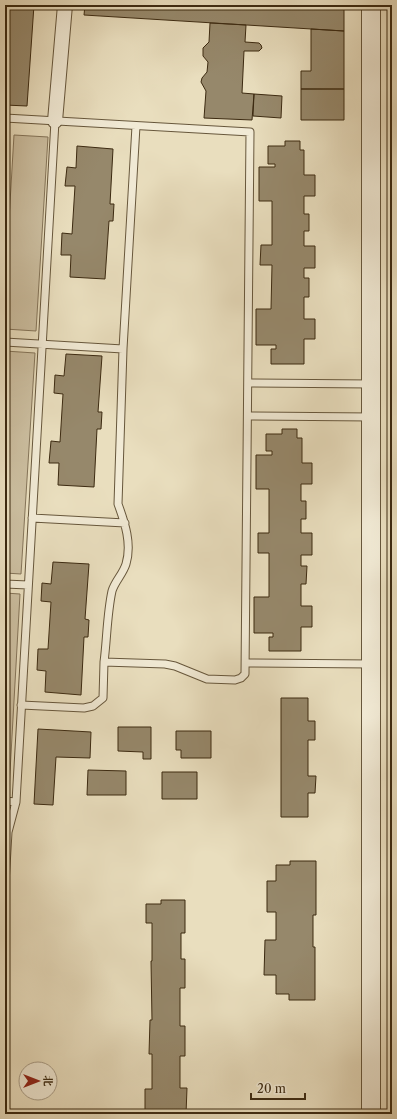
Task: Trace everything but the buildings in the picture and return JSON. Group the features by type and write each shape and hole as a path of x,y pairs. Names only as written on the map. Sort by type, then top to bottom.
{"street":[{"path":"55,121 65,5"},
{"path":"371,5 371,1114"}],"lane":[{"path":"5,118 250,132 245,674 241,678 235,680 207,679 175,666 165,664 104,662"},
{"path":"5,884 8,832 16,802 55,121"},
{"path":"21,705 84,708 93,706 103,698 104,662 110,601 112,590 126,565 128,555 128,540 125,523 118,504 123,349 136,126"},
{"path":"5,342 123,349"},
{"path":"248,383 371,384"},
{"path":"248,416 371,417"},
{"path":"32,518 125,523"},
{"path":"5,584 28,585"},
{"path":"246,663 371,664"},
{"path":"5,801 16,802"}],"shaded area":[{"path":"14,135 48,137 36,331 5,329 5,288"},
{"path":"5,351 35,353 21,574 5,573"},
{"path":"5,593 20,594 9,790 5,790"}]}
